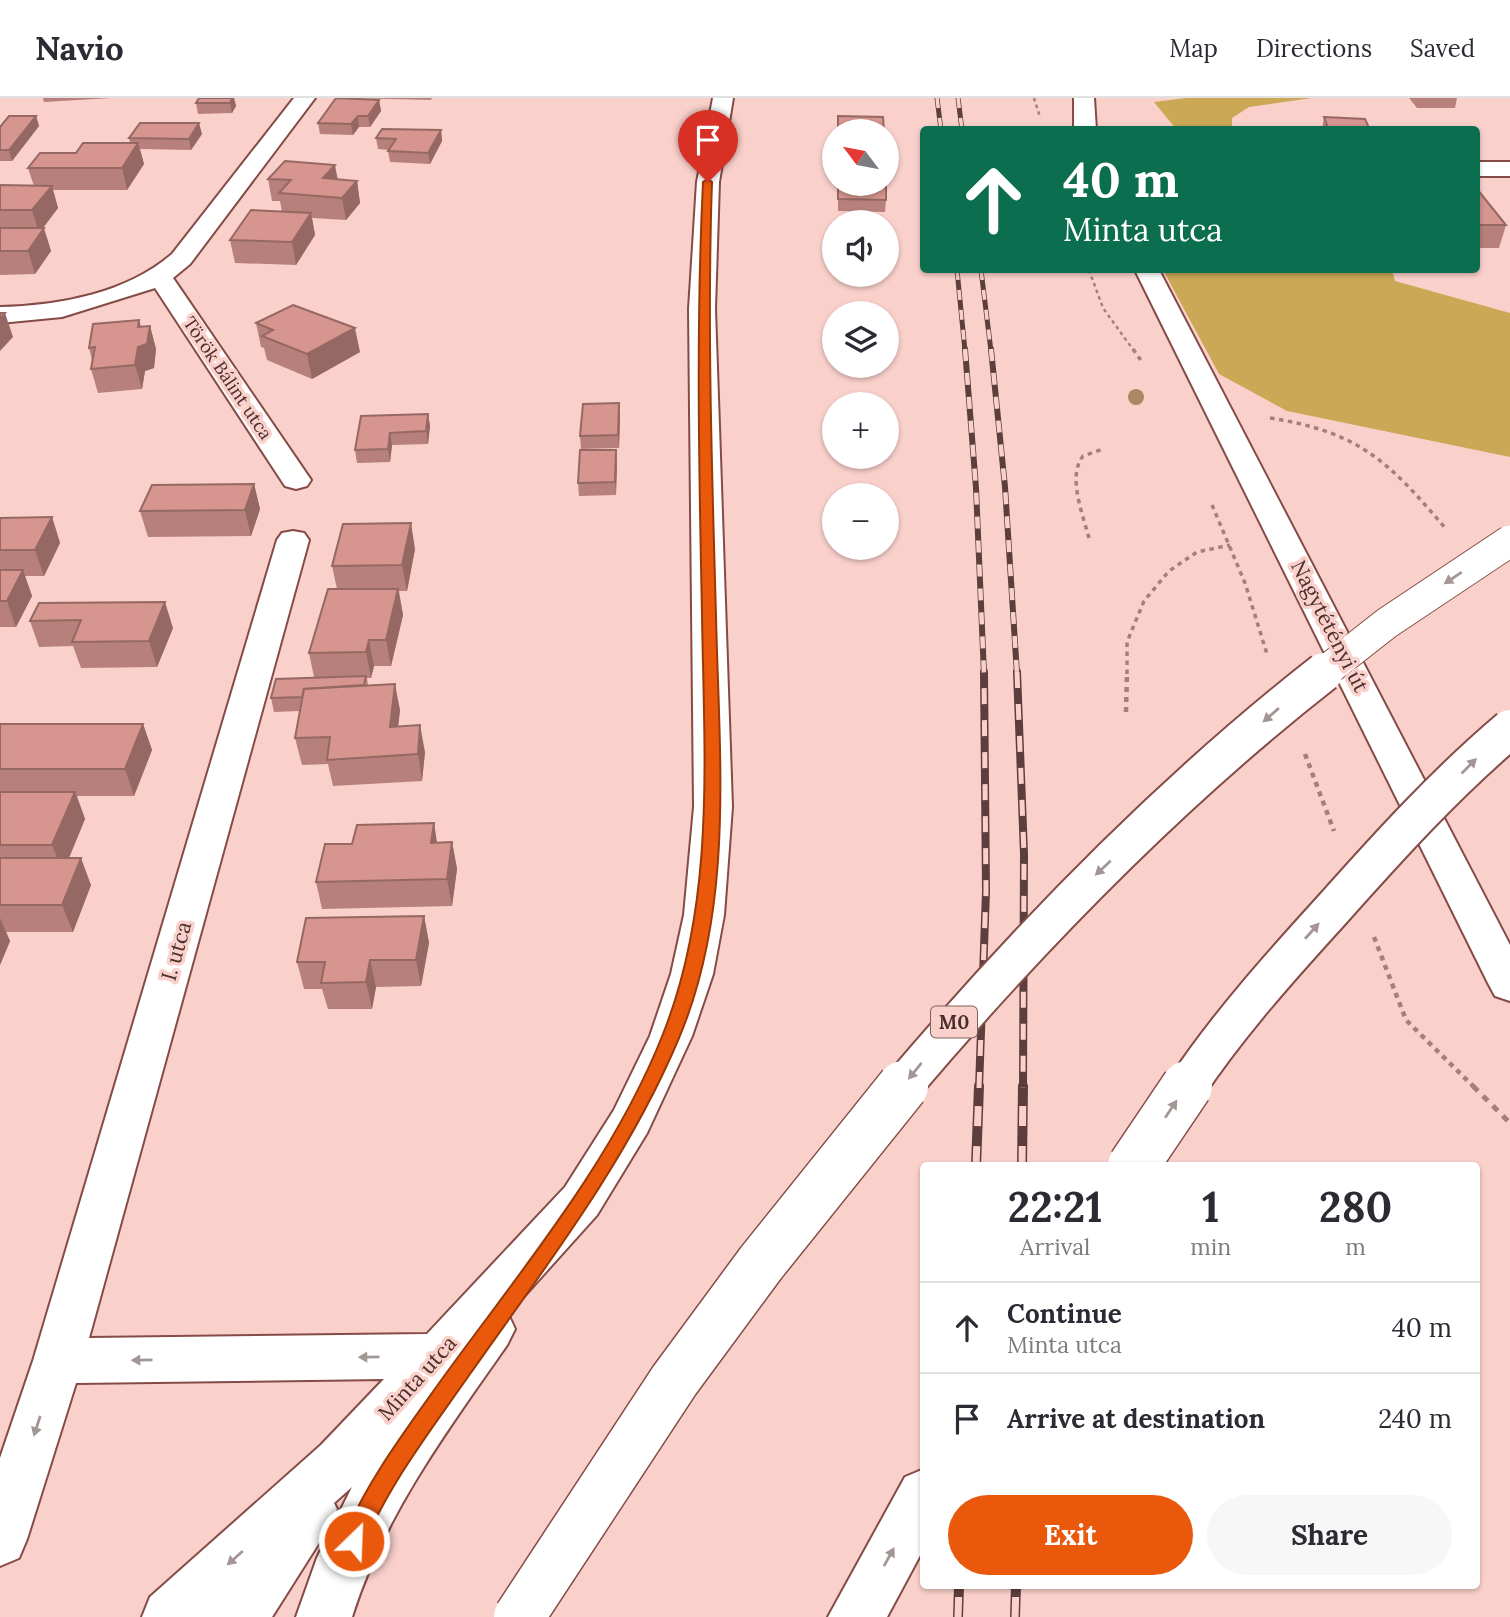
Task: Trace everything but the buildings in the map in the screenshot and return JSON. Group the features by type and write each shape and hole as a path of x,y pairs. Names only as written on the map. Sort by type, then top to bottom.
{"main road":[{"path":"0,315 64,309 113,296 160,277 181,259 305,98"},
{"name":"Minta utca","path":"170,1617 340,1463 581,1201 631,1120 671,1036 692,974 704,915 713,807 702,309 708,182 723,98"},
{"path":"1084,98 1085,126"},
{"path":"1480,169 1510,169"},
{"name":"Nagytétényi út","path":"1149,273 1510,985"},
{"name":"Török Bálint utca","path":"160,277 296,480"},
{"name":"I. utca","path":"0,1539 58,1361 293,540"},
{"name":"M0","path":"519,1617 673,1382 821,1187 961,1014 1074,895 1304,686 1401,613 1510,541"},
{"path":"1136,1162 1205,1059 1300,945 1396,838 1476,758 1510,729"},
{"path":"324,1617 363,1517 399,1459 581,1201"},
{"path":"58,1361 438,1356"},
{"name":"Minta utca","path":"240,1617 340,1463"},
{"path":"856,1617 920,1502"}],"path":[{"path":"1090,273 1103,308 1146,370"},
{"path":"1224,421 1267,418 1303,423 1350,439 1394,472 1451,535"},
{"path":"1089,538 1076,474 1079,460 1087,453 1103,449"},
{"path":"1209,497 1230,545 1257,628"},
{"path":"1126,712 1127,642 1144,601 1169,571 1197,552 1230,545"}],"shaded area":[{"path":"1186,98 1312,98 1249,107 1232,118 1232,126 1174,126 1154,102"},
{"path":"1165,273 1393,273 1395,281 1510,313 1510,457 1287,411 1219,374"}],"railway":[{"path":"937,98 940,126"},
{"path":"958,98 962,126"},
{"path":"957,273 965,351"},
{"path":"981,273 991,351"},
{"path":"965,349 976,488 984,674"},
{"path":"991,349 1005,487 1017,674"},
{"path":"979,1088 986,891 984,672"},
{"path":"1017,672 1024,854 1023,1088"},
{"path":"976,1162 979,1086"},
{"path":"1022,1162 1023,1086"},
{"path":"958,1617 959,1589"},
{"path":"1015,1617 1016,1589"}],"route":[{"path":"354,1541 363,1517 406,1447 581,1201 631,1120 671,1036 692,974 704,915 713,807 702,309 704,215 708,182"}]}
